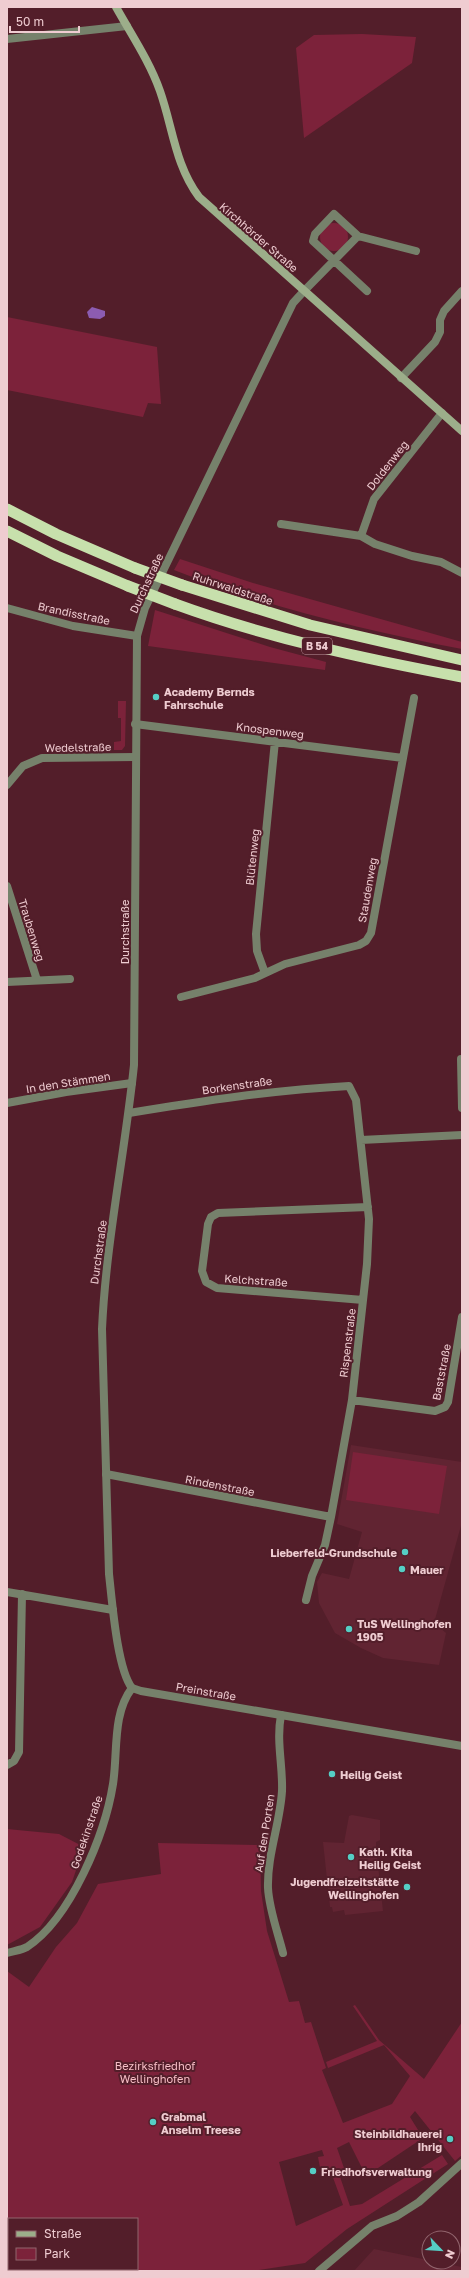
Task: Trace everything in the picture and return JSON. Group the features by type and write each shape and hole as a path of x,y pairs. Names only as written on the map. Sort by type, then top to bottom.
{"highway":[{"name":"Ruhrwaldstraße","path":"7,509 70,540 135,568 182,586 310,625 462,660"},
{"name":"B 54","path":"7,531 57,556 174,604 318,647 392,664 462,677"}],"main road":[{"name":"Kirchhörder Straße","path":"116,7 157,82 180,164 190,185 209,208 462,431"}],"street":[{"path":"7,39 127,26"},
{"path":"367,291 313,241 315,234 334,214 358,236 416,251"},
{"name":"Durchstraße","path":"113,1610 106,1474 102,1329 104,1289 129,1113 135,1036 135,724 137,636 145,608 293,303 358,236"},
{"path":"401,378 435,342 440,332 440,320 458,301 462,291"},
{"name":"Doldenweg","path":"361,536 374,499 442,413"},
{"path":"281,524 361,536 375,544 412,556 441,562 462,573"},
{"name":"Brandisstraße","path":"7,608 73,626 137,636"},
{"name":"Staudenweg","path":"181,998 255,978 285,964 360,945 366,941 371,933 414,698"},
{"name":"Knospenweg","path":"135,724 403,758"},
{"name":"Blütenweg","path":"265,973 257,951 256,934 275,741"},
{"name":"Wedelstraße","path":"7,785 23,766 42,758 135,757"},
{"name":"Traubenweg","path":"7,886 37,980"},
{"path":"7,982 70,979"},
{"path":"461,1059 462,1108"},
{"name":"In den Stämmen","path":"7,1103 66,1092 132,1084"},
{"name":"Borkenstraße","path":"129,1113 255,1093 348,1086"},
{"name":"Rispenstraße","path":"306,1600 312,1576 324,1546 331,1517 352,1400 369,1245 368,1207 356,1100 348,1086"},
{"path":"361,1140 462,1135"},
{"name":"Kelchstraße","path":"363,1300 217,1288 206,1282 202,1271 208,1224 211,1217 218,1213 368,1207"},
{"name":"Baststraße","path":"352,1400 435,1411 445,1407 448,1402 462,1318"},
{"name":"Rindenstraße","path":"106,1474 331,1517"},
{"path":"7,1592 113,1610 125,1675 132,1688"},
{"path":"10,1763 19,1752 22,1594"},
{"name":"Preinstraße","path":"132,1688 141,1691 462,1746"},
{"name":"Godekinstraße","path":"7,1953 27,1947 42,1934 64,1910 82,1878 106,1816 113,1786 121,1706 132,1688"},
{"name":"Auf den Porten","path":"281,1715 278,1743 282,1790 279,1818 269,1869 268,1889 282,1954"},
{"path":"319,2271 372,2226 397,2216 419,2202 462,2163"}],"shaded area":[{"path":"92,307 105,311 105,316 100,319 89,318 87,312"},
{"name":"Lieberfeld-Grundschule","path":"351,1445 462,1462 462,1522 434,1623 446,1633 439,1665 383,1658 361,1648 335,1633 319,1603 317,1582 322,1573 349,1579 362,1532 337,1524"},
{"name":"Kath. Kita Heilig Geist","path":"352,1815 380,1820 380,1840 376,1842 376,1847 383,1911 345,1915 344,1910 333,1912 332,1907 330,1907 323,1842 344,1843 349,1816"},
{"path":"374,2249 421,2259 421,2270 461,2270 462,2267 462,2271 354,2271"}],"green space":[{"path":"362,34 416,37 412,63 304,138 296,48 314,35"},
{"path":"334,223 344,227 348,237 344,247 334,251 324,247 320,237 324,227"},
{"path":"7,317 157,347 161,404 148,403 143,417 7,390"},
{"path":"180,559 253,583 462,642 462,649 389,634 316,616 244,595 174,570"},
{"path":"155,610 270,647 326,662 325,670 148,646"},
{"path":"118,701 126,701 125,746 122,750 114,750 114,742 121,741 121,718 118,718"},
{"path":"353,1452 447,1466 439,1514 346,1500"},
{"path":"7,1829 59,1834 84,1847 72,1882 40,1927 7,1945"},
{"name":"Bezirksfriedhof Wellinghofen","path":"158,1843 260,1845 261,1891 267,1931 289,2002 299,2001 305,2023 311,2022 326,2068 322,2070 343,2123 392,2104 410,2076 384,2045 328,2068 326,2062 377,2041 353,2006 355,2005 379,2040 424,2079 462,2022 462,2155 455,2161 415,2111 410,2117 423,2138 366,2176 349,2142 337,2148 344,2168 338,2171 350,2206 362,2204 442,2155 448,2164 347,2229 305,2263 252,2271 7,2271 7,1971 29,1987 56,1947 77,1923 98,1884 161,1874","holes":["322,2150 324,2156 318,2157 321,2173 331,2172 343,2205 296,2226 279,2162"]}],"place":[{"name":"Academy Bernds Fahrschule","path":"156,697"},
{"name":"Lieberfeld-Grundschule","path":"405,1552"},
{"name":"Mauer","path":"402,1569"},
{"name":"TuS Wellinghofen 1905","path":"349,1629"},
{"name":"Heilig Geist","path":"332,1774"},
{"name":"Kath. Kita Heilig Geist","path":"351,1857"},
{"name":"Jugendfreizeitstätte Wellinghofen","path":"407,1887"},
{"name":"Grabmal Anselm Treese","path":"153,2122"},
{"name":"Steinbildhauerei Ihrig","path":"450,2139"},
{"name":"Friedhofsverwaltung","path":"313,2171"}]}
